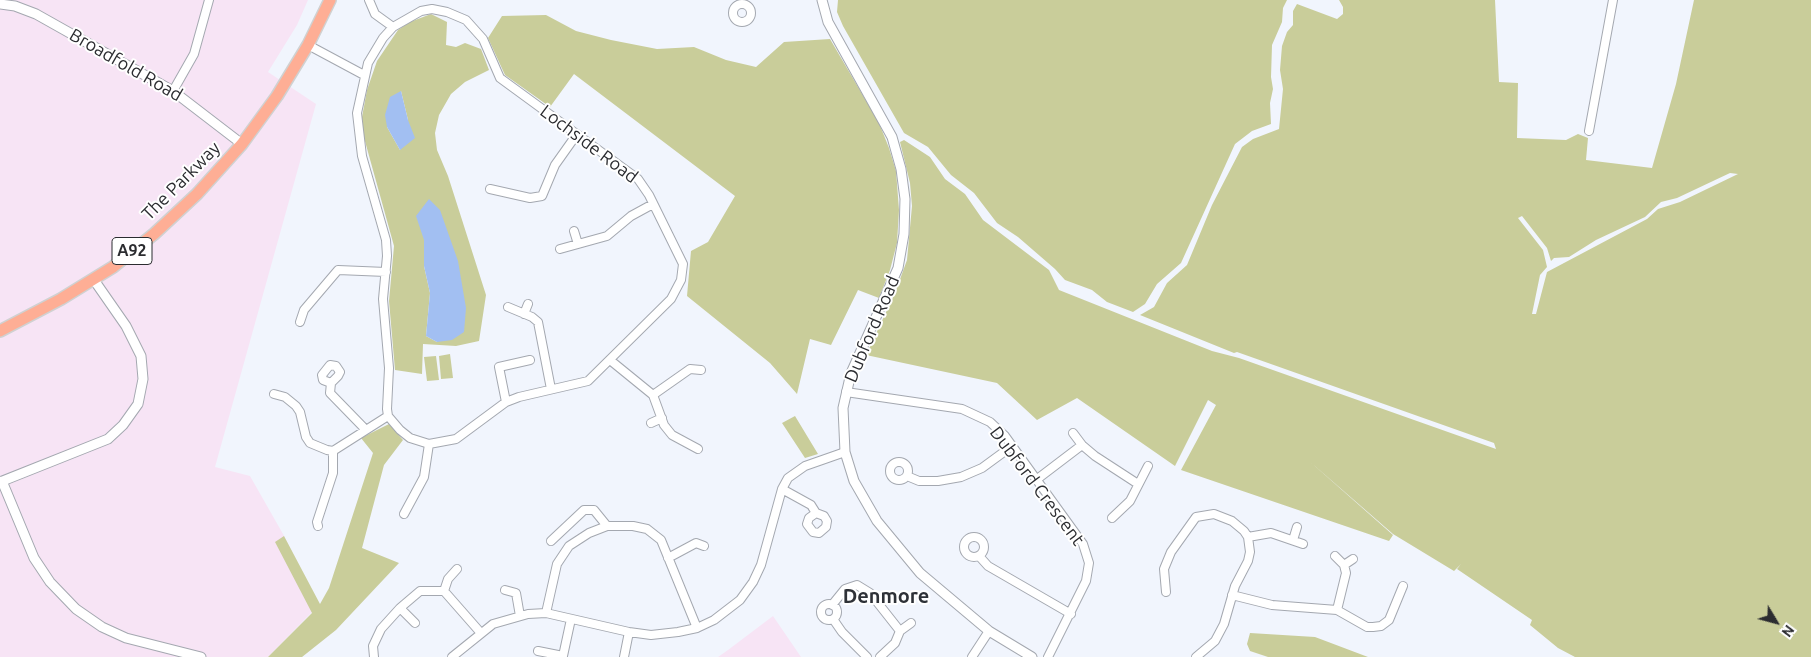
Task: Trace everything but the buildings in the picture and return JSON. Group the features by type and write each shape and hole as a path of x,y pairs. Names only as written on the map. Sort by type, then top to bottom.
{"main road":[{"name":"The Parkway","path":"0,331 94,280 154,234 182,209 242,144 277,96 308,45 330,0"}],"street":[{"path":"173,91 194,54 209,0"},
{"path":"369,0 375,14 393,27"},
{"path":"404,514 424,477 429,444 404,434 388,416 386,397 389,368 383,300 386,272 386,240 362,156 358,132 358,108 364,75 374,50 393,27 421,11 432,9 432,0"},
{"name":"Dubford Road","path":"822,0 828,22 892,137 901,169 905,199 904,234 898,268 859,354 846,392 843,426 845,452 854,481 877,521 920,573 989,631 1032,657"},
{"path":"1590,131 1612,0"},
{"name":"Broadfold Road","path":"0,4 15,6 36,14 173,91 242,144"},
{"name":"Lochside Road","path":"429,444 456,439 506,402 551,389 583,384 610,360 670,299 681,280 683,264 644,186 632,173 500,78 483,40 472,26 457,16 432,9"},
{"path":"308,45 364,75"},
{"path":"490,189 530,198 542,196 555,165 577,134"},
{"path":"500,201 503,192"},
{"path":"560,249 613,233 631,216 653,204"},
{"path":"574,231 578,244"},
{"path":"300,322 304,310 338,270 386,272"},
{"path":"94,280 126,326 141,356 143,379 138,404 123,425 108,439 1,482 34,558 50,582 76,609 102,627 126,638 201,657"},
{"path":"524,314 528,304"},
{"path":"296,305 304,310"},
{"path":"508,307 536,320 539,324 551,389"},
{"path":"653,395 682,373 698,369 695,359"},
{"path":"506,402 498,367 530,360"},
{"path":"610,360 653,395 662,418 672,435 698,449"},
{"path":"331,383 330,393 366,430"},
{"name":"Dubford Crescent","path":"846,392 962,409 975,413 996,427 1012,446 1076,534 1089,563 1086,581 1048,657"},
{"path":"274,394 285,397 296,406 300,412 306,437 310,443 333,451"},
{"path":"333,451 388,416"},
{"path":"652,424 662,418"},
{"path":"1074,432 1082,445 1108,465 1138,484"},
{"path":"1036,480 1082,445"},
{"path":"906,476 919,481 938,481 961,477 982,468 1012,446"},
{"path":"318,526 317,522 333,473 333,451"},
{"path":"452,657 480,632 493,624 520,616 546,613 629,632 651,635 697,628 725,613 740,600 753,582 761,565 782,489 788,478 805,466 845,452"},
{"path":"1112,518 1122,515 1148,466"},
{"path":"782,489 811,505 816,513"},
{"path":"1196,506 1200,515"},
{"path":"551,541 584,510 594,510 607,526"},
{"path":"1166,592 1164,569 1171,552 1200,515 1214,514 1225,518 1239,526 1248,537 1250,552 1248,561 1232,595 1220,633 1198,657"},
{"path":"546,613 561,555 578,539 607,526 627,525 647,529 661,540 697,628"},
{"path":"1293,540 1298,528"},
{"path":"1248,537 1271,533 1303,544"},
{"path":"668,558 696,543 704,546"},
{"path":"979,556 988,566 1071,614"},
{"path":"1335,556 1344,565 1346,573 1337,610"},
{"path":"1344,565 1353,559"},
{"path":"444,591 448,579 457,569"},
{"path":"832,605 845,589 857,584 870,593 900,631"},
{"path":"1232,595 1272,605 1337,610 1367,626 1381,626 1389,620 1403,586"},
{"path":"505,590 516,593 520,616"},
{"path":"374,657 373,646 376,638 400,608 420,591 444,591 480,632"},
{"path":"825,605 832,605 837,610 833,619 825,619 821,612 825,605"},
{"path":"400,608 415,623"},
{"path":"538,651 563,656 571,619"},
{"path":"833,619 842,632 867,657"},
{"path":"880,657 895,643 900,631 911,623"},
{"path":"972,657 989,631"},
{"path":"624,657 629,632"}],"shaded area":[{"path":"0,0 308,0 297,25 268,72 316,104 215,467 250,476 283,534 319,605 268,657 0,657"},
{"path":"773,616 801,657 718,657 728,650"}],"green space":[{"path":"838,0 1287,0 1283,8 1282,22 1272,45 1271,77 1273,89 1270,103 1271,124 1252,131 1235,144 1181,263 1157,284 1145,304 1133,312 1107,302 1092,290 1065,280 1018,237 997,223 974,193 951,175 928,147 904,133 843,26 837,12"},
{"path":"1339,0 1495,0 1499,82 1518,83 1517,138 1566,140 1578,134 1588,138 1586,160 1652,168 1676,84 1694,0 1811,0 1811,657 1575,657 1558,648 1530,625 1532,620 1457,569 1461,564 1454,571 1393,534 1308,460 1393,535 1389,541 1181,470 1216,405 1208,400 1175,466 1077,398 1037,420 997,383 866,355 895,293 907,260 912,206 910,183 900,142 904,140 930,157 945,179 965,194 983,220 1049,270 1059,290 1212,351 1239,358 1496,449 1494,443 1237,352 1234,353 1140,315 1154,307 1167,283 1187,265 1212,205 1242,147 1253,139 1279,129 1283,89 1280,70 1282,46 1287,32 1293,25 1293,11 1297,4 1337,19 1343,14 1343,7","holes":["1730,173 1738,174 1680,202 1658,209 1647,219 1547,272 1536,314 1532,314 1540,275 1547,267 1543,250 1518,218 1522,216 1547,248 1551,261 1554,258 1569,257 1596,240 1645,217 1661,202 1677,198"]},
{"path":"431,14 447,22 446,45 456,47 465,43 481,49 489,70 465,82 451,94 439,115 435,133 437,150 448,176 486,295 479,341 456,346 423,344 422,374 395,370 389,301 394,246 363,134 362,117 367,90 377,61 398,30 410,22","holes":["401,91 408,120 400,150 387,127","424,240 437,342 426,336 430,293 424,266"]},
{"path":"546,15 576,31 611,40 657,49 694,47 726,60 756,67 784,42 830,39 879,123 889,148 896,171 899,210 897,243 890,270 879,298 858,290 831,345 810,339 797,394 770,363 687,296 691,251 708,242 735,196 574,74 550,107 505,75 488,38 502,16"},
{"path":"450,354 453,378 441,379 439,356"},
{"path":"436,356 439,380 427,381 424,357"},
{"path":"795,416 818,454 805,458 782,423"},
{"path":"389,424 403,440 384,465 362,548 399,563 336,630 302,657 268,657 312,613 275,542 284,536 320,604 329,588 373,453 361,438"},
{"path":"1250,633 1315,637 1368,657 1268,657 1250,651 1247,644"}],"water":[{"path":"401,91 408,120 415,138 400,150 387,127 385,115 390,97"},
{"path":"429,199 440,210 458,261 466,308 464,332 452,340 437,342 426,336 430,293 424,266 424,240 416,216"}],"district":[{"name":"Denmore","path":"886,596"}]}
